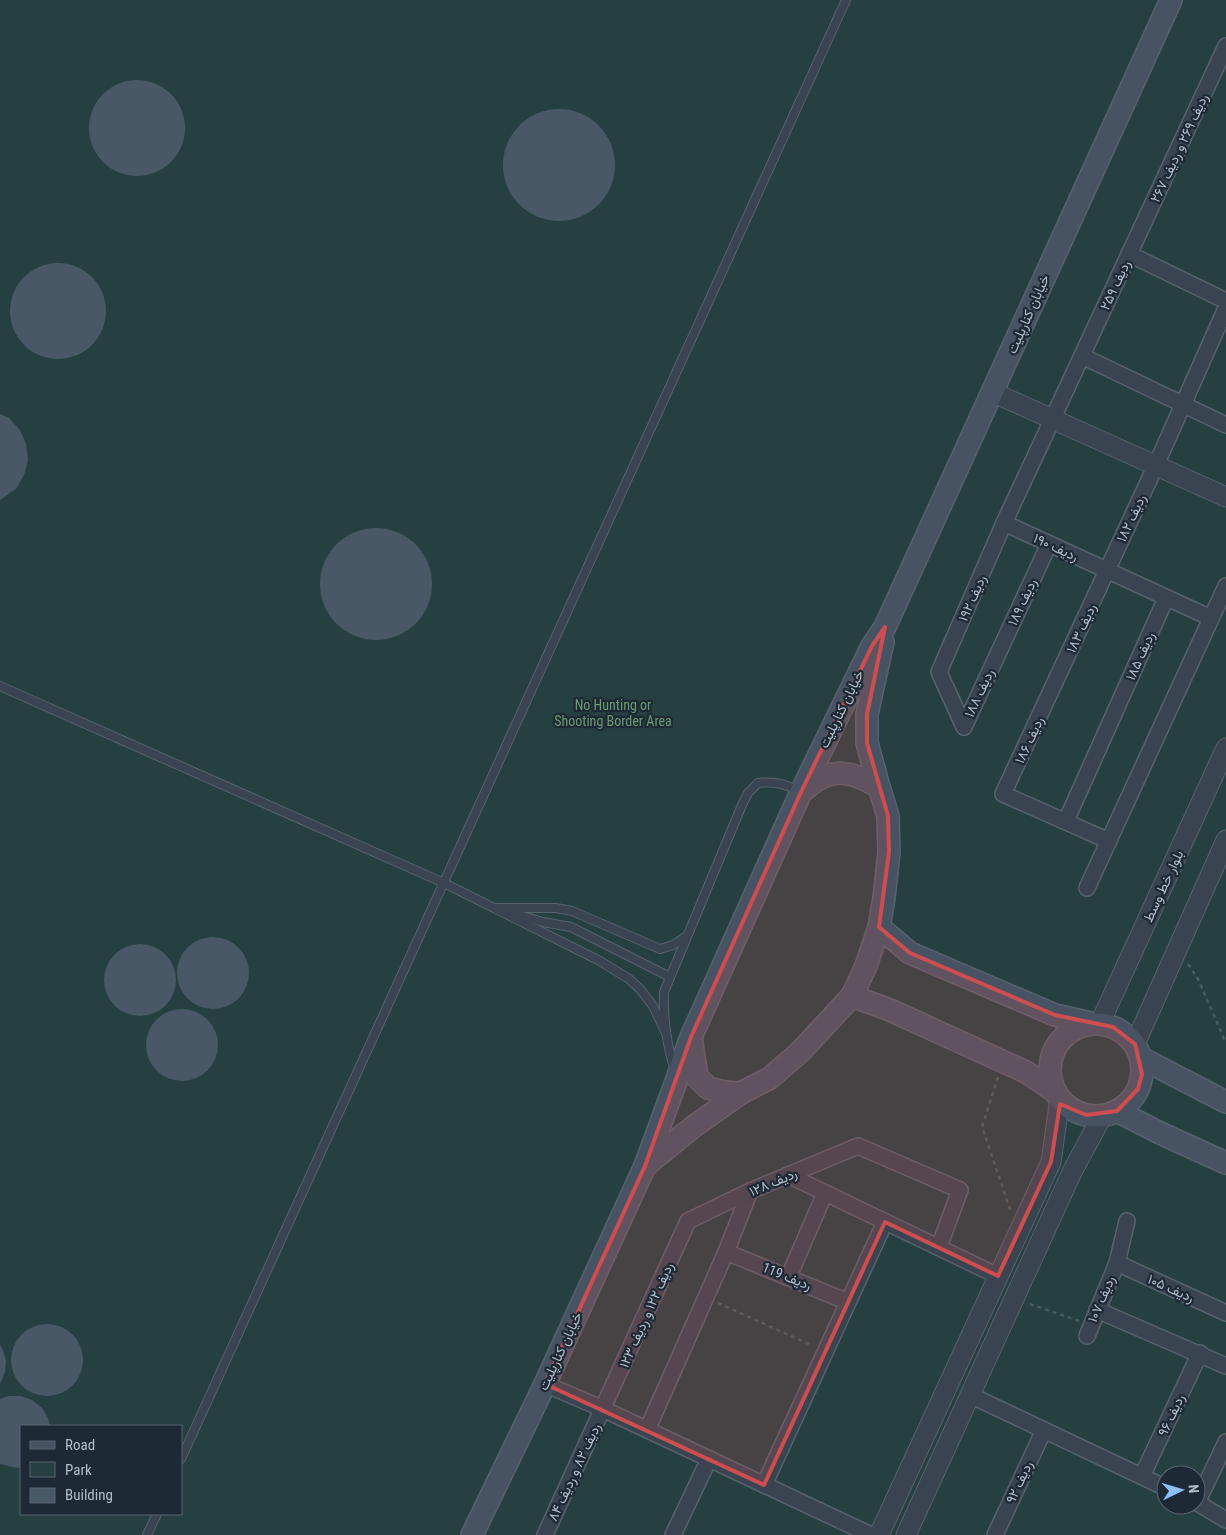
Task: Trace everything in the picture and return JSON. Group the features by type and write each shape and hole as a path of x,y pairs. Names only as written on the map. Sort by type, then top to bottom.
{"main road":[{"name":"خیابان کنارپلیت","path":"472,1535 645,1166 678,1079 691,1037 801,792 872,646 885,627 1171,0"},
{"name":"خیابان کنارپلیت","path":"645,1166 693,1127 741,1093 770,1078 800,1052 852,996 866,966 879,927 889,852 888,816 867,743 866,714 885,627"},
{"path":"801,792 822,777 833,774 860,776 879,787"},
{"path":"879,927 910,954 1055,1014 1113,1026 1125,1034 1138,1051 1226,1102"},
{"path":"852,996 890,1010 1026,1072 1058,1095 1072,1109 1086,1115 1109,1113 1130,1102 1138,1089 1142,1074 1138,1051"},
{"path":"1058,1095 1051,1080 1050,1067 1053,1054 1059,1043 1068,1033 1079,1027 1096,1024"},
{"path":"691,1037 697,1078 708,1088 724,1092 741,1093"},
{"path":"1109,1113 1160,1133 1226,1163"}],"street":[{"name":"ردیف ۲۶۹ و ردیف ۲۶۷","path":"1148,213 1226,46"},
{"name":"ردیف ۲۵۹","path":"1053,419 1148,213"},
{"path":"1130,254 1226,301"},
{"name":"ردیف ۱۸۲","path":"1107,571 1226,308"},
{"path":"1082,356 1226,425"},
{"path":"992,392 1226,497"},
{"name":"ردیف ۱۹۲","path":"964,727 939,672 1004,523 1053,419"},
{"name":"ردیف ۱۹۰","path":"1004,523 1211,618"},
{"name":"ردیف ۱۸۹","path":"994,660 1049,544"},
{"name":"ردیف ۱۸۳","path":"1054,685 1107,571"},
{"path":"1087,888 1226,586"},
{"name":"ردیف ۱۸۵","path":"1066,821 1166,598"},
{"name":"ردیف ۱۸۸","path":"964,727 994,660"},
{"name":"ردیف ۱۸۶","path":"1054,685 1003,794 1066,821"},
{"name":"بلوار خط وسط","path":"1096,1024 1226,748"},
{"path":"1066,821 1109,840"},
{"path":"1138,1051 1178,948 1226,840"},
{"path":"879,1535 1051,1162 1058,1095"},
{"path":"906,1535 1072,1172 1109,1113"},
{"name":"ردیف ۱۲۸","path":"688,1221 788,1175 858,1146 960,1190 939,1247"},
{"path":"788,1175 998,1276"},
{"path":"647,1430 726,1252 750,1192"},
{"path":"789,1276 824,1193"},
{"name":"ردیف ۱۲۲ و ردیف ۱۲۳","path":"603,1409 688,1221"},
{"name":"ردیف ۱۰۷","path":"1088,1331 1117,1263 1127,1221"},
{"path":"764,1485 885,1222"},
{"name":"ردیف 119","path":"726,1252 789,1276 848,1302"},
{"name":"ردیف ۱۰۵","path":"1117,1263 1226,1313"},
{"path":"1097,1310 1200,1353 1226,1366"},
{"name":"ردیف ۹۶","path":"1142,1476 1200,1353"},
{"path":"544,1384 603,1409 871,1535"},
{"path":"970,1395 1156,1483"},
{"name":"ردیف ۸۲ و ردیف ۸۴","path":"545,1535 603,1409"},
{"name":"ردیف ۹۲","path":"994,1535 1044,1430"},
{"path":"1206,1484 1226,1442"},
{"path":"673,1535 709,1459"},
{"path":"1206,1508 1226,1520"}],"lane":[{"path":"182,1458 846,0"},
{"path":"0,686 444,883 600,961 629,979 640,989 653,1006 666,1033"},
{"path":"678,1079 666,1033 663,1008 664,992 742,805 748,793 758,783 771,781 784,784 801,792"},
{"path":"493,908 556,908 572,912 660,949 673,945 688,936"},
{"path":"493,908 543,922 571,927 670,977"},
{"path":"147,1535 156,1515"}],"path":[{"path":"1178,948 1198,979 1226,1043"},
{"path":"1004,1061 982,1127 1018,1233"},
{"path":"705,1298 825,1351"},
{"path":"1014,1298 1088,1331"}],"highlighted area":[{"path":"885,627 867,714 867,743 888,816 889,852 879,927 910,953 1055,1015 1113,1027 1135,1044 1142,1074 1138,1089 1117,1111 1086,1115 1060,1104 1051,1162 998,1276 885,1222 764,1485 545,1384 645,1166 691,1037 801,792 872,646"}],"green space":[{"name":"No Hunting or Shooting Border Area","path":"0,0 1226,0 1226,1535 0,1535"}],"building":[{"path":"137,80 155,84 171,94 181,110 185,128 181,146 171,162 155,172 137,176 119,172 103,162 93,146 89,128 93,110 103,94 119,84"},
{"path":"559,109 581,113 599,125 611,143 615,165 611,187 599,205 581,217 559,221 537,217 519,205 507,187 503,165 507,143 519,125 537,113"},
{"path":"58,263 76,267 92,277 102,293 106,311 102,329 92,345 76,355 58,359 40,355 24,345 14,329 10,311 14,293 24,277 40,267"},
{"path":"0,414 9,418 20,430 26,444 28,460 24,475 16,489 0,500"},
{"path":"376,528 398,532 416,544 428,562 432,584 428,606 416,624 398,636 376,640 354,636 336,624 324,606 320,584 324,562 336,544 354,532"},
{"path":"213,937 233,943 243,953 249,973 243,993 233,1003 213,1009 193,1003 183,993 177,973 183,953 193,943"},
{"path":"140,944 160,950 170,960 176,980 170,1000 160,1010 140,1016 120,1010 110,1000 104,980 110,960 120,950"},
{"path":"182,1009 202,1015 212,1025 218,1045 212,1065 202,1075 182,1081 162,1075 152,1065 146,1045 152,1025 162,1015"},
{"path":"47,1324 67,1330 77,1340 83,1360 77,1380 67,1390 47,1396 27,1390 17,1380 11,1360 17,1340 27,1330"},
{"path":"0,1345 6,1361 5,1372 0,1384"},
{"path":"8,1396 21,1396 32,1400 42,1408 48,1418 50,1425 20,1425 20,1467 0,1464 0,1399"}]}
